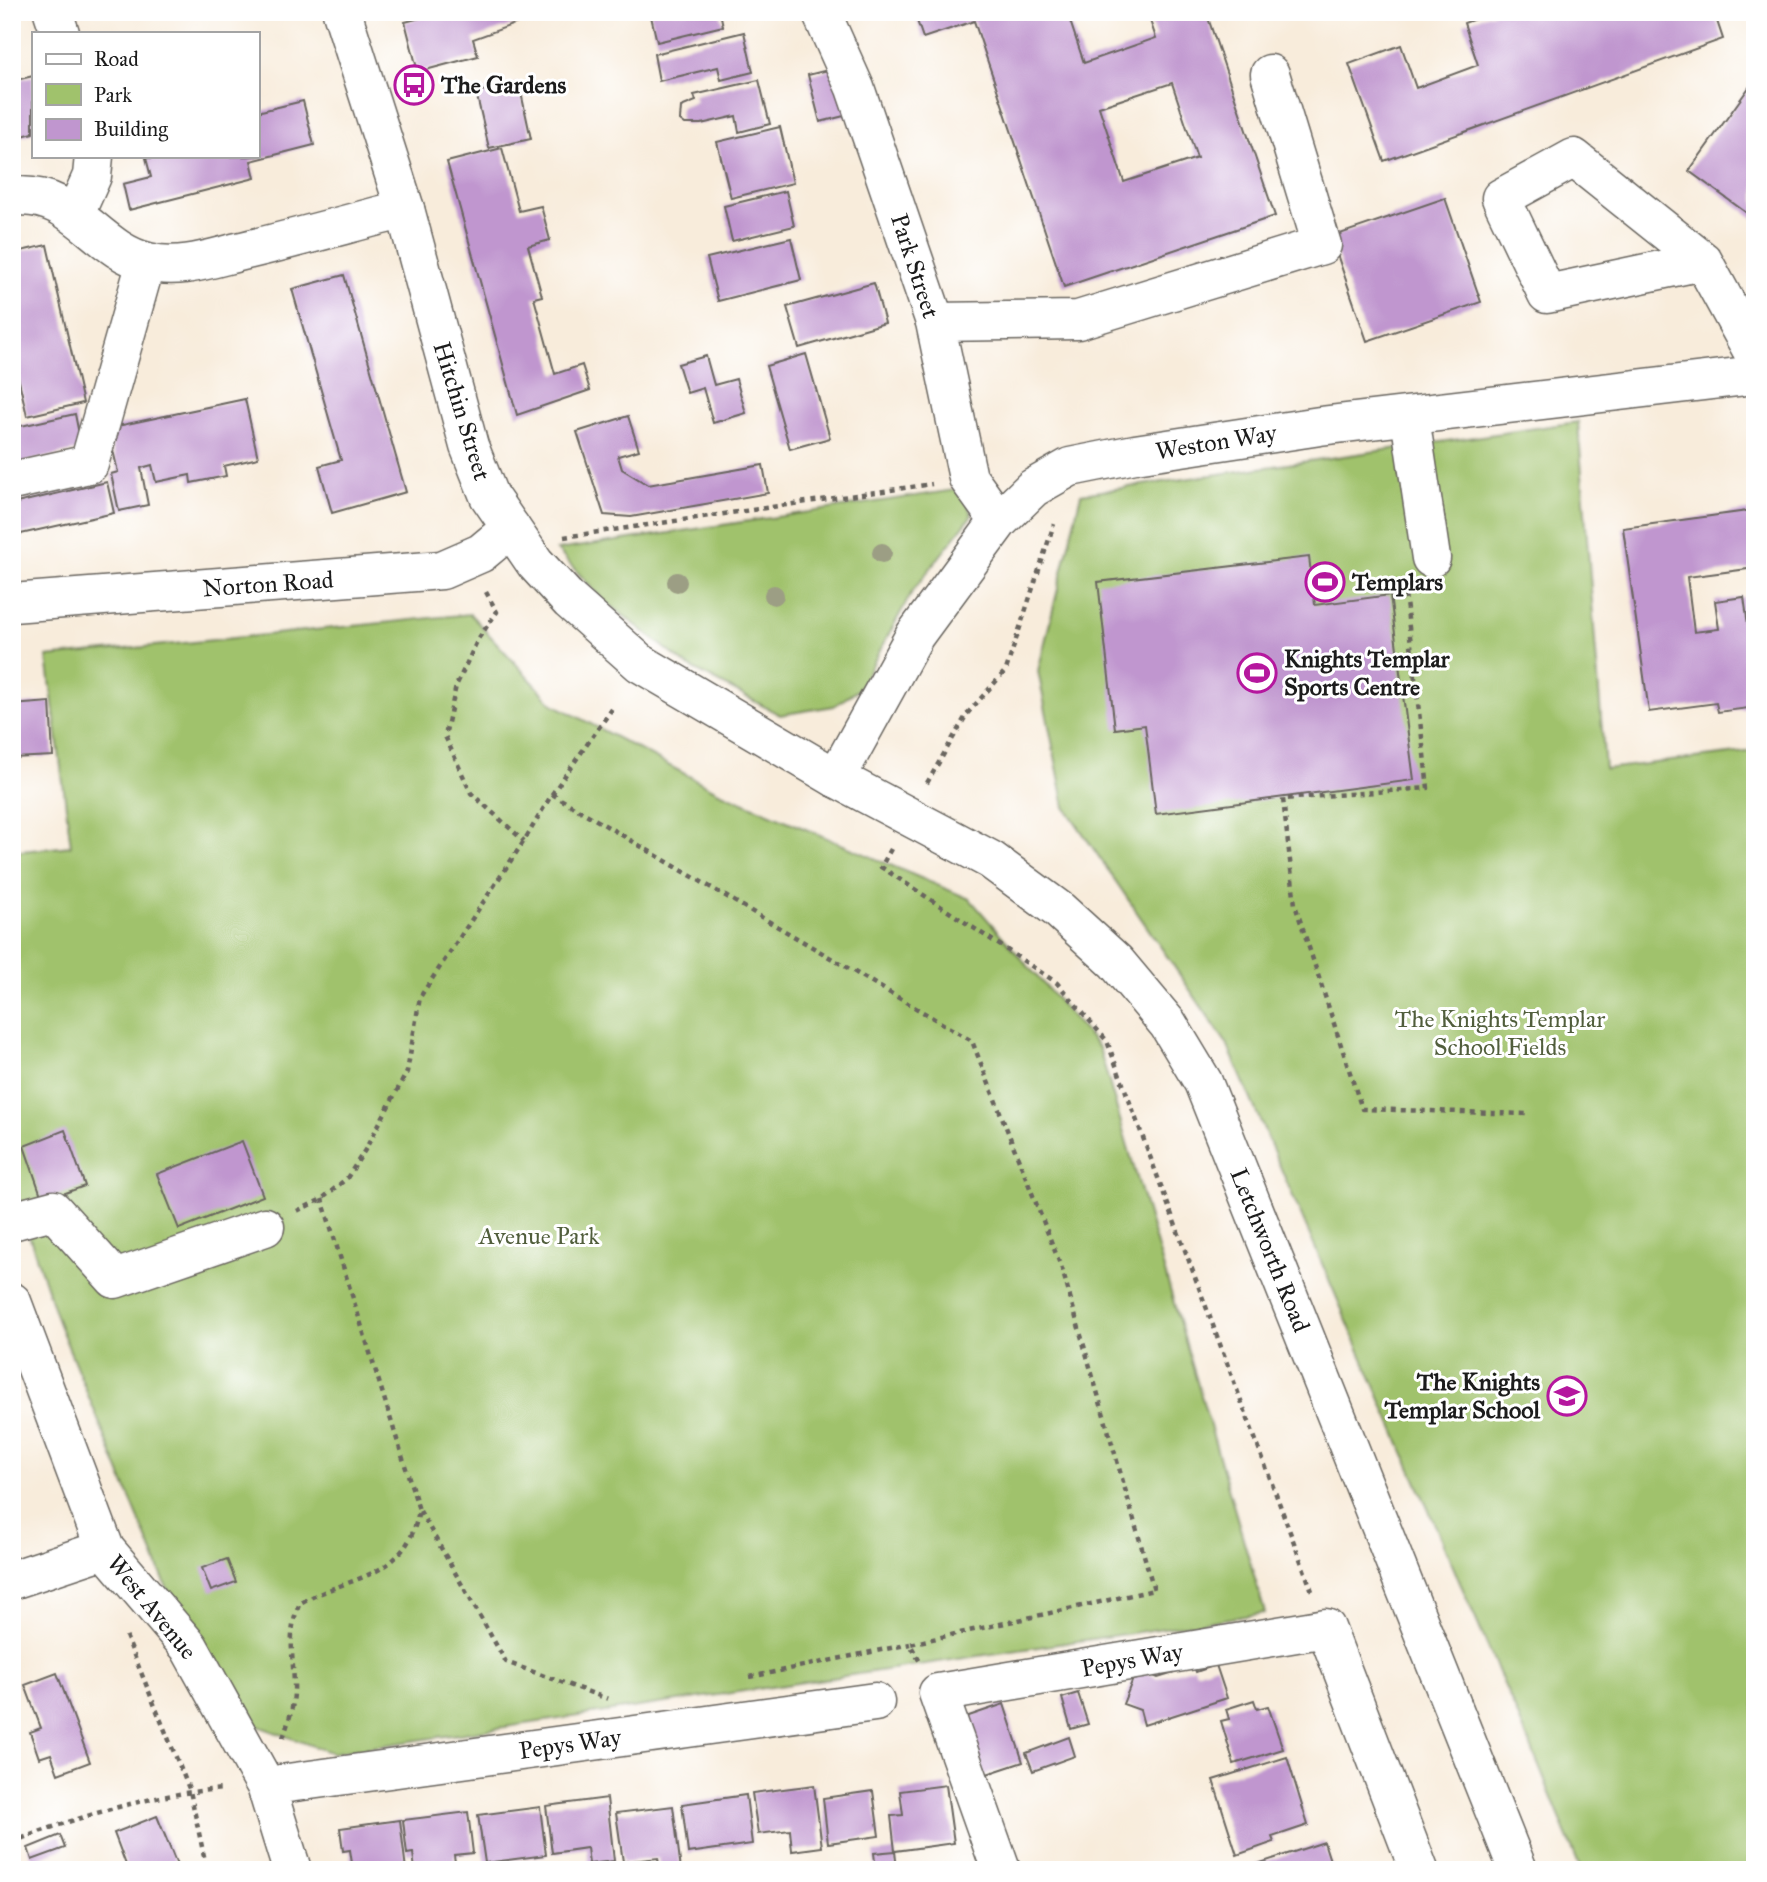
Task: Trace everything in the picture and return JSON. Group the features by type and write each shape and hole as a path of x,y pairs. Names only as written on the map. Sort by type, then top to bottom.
{"street":[{"path":"54,12 60,32"},
{"name":"Hitchin Street","path":"342,12 405,209 469,446 489,496 535,562 570,601 640,663 836,778"},
{"name":"Park Street","path":"821,12 855,88 935,323 968,478 999,521"},
{"path":"935,323 1078,320 1322,246 1270,74"},
{"path":"75,214 92,176 94,158"},
{"path":"1703,261 1547,294 1501,198 1574,158 1703,261 1755,355"},
{"path":"12,197 46,198 75,214 103,238 146,262 172,265 195,262 405,209"},
{"path":"12,481 89,464 146,262"},
{"name":"Weston Way","path":"836,778 915,635 999,521 1033,488 1070,467 1298,429 1755,375"},
{"path":"1410,417 1417,570"},
{"name":"Norton Road","path":"12,603 442,570 468,561 511,528"},
{"name":"Letchworth Road","path":"836,778 910,814 991,860 1059,910 1116,962 1168,1024 1203,1083 1518,1870"},
{"path":"12,1221 53,1210 115,1279 265,1227"},
{"name":"West Avenue","path":"12,1302 105,1549 189,1647 266,1786 292,1870"},
{"path":"12,1580 105,1549"},
{"path":"1326,1628 1419,1870"},
{"name":"Pepys Way","path":"938,1693 1326,1628"},
{"path":"938,1693 1000,1870"},
{"name":"Pepys Way","path":"266,1786 875,1702"}],"path":[{"path":"931,774 967,714 1006,670 1070,467"},
{"path":"550,539 968,478"},
{"path":"468,561 497,612 478,639 456,686 445,736 471,793 524,841"},
{"path":"1417,570 1429,788 1283,799 1295,905 1362,1109 1528,1114"},
{"path":"265,1227 322,1199 347,1178 391,1107 407,1072 419,997 524,841 552,794 612,709"},
{"path":"552,794 972,1041 1062,1269 1154,1590 739,1679"},
{"path":"881,867 1057,983 1107,1041 1326,1628"},
{"path":"322,1199 419,1510 506,1662 621,1704"},
{"path":"266,1786 293,1710 295,1685 290,1636 293,1618 300,1602 390,1566 407,1548 415,1530 419,1510"},
{"path":"122,1625 190,1791 207,1870"},
{"path":"910,1644 938,1693"},
{"path":"12,1842 52,1827 190,1791"}],"green space":[{"name":"The Knights Templar School Fields","path":"1578,422 1605,769 1755,751 1755,1870 1581,1870 1532,1749 1227,1044 1065,807 1038,671 1081,494"},
{"path":"961,489 972,515 912,592 859,689 834,706 780,715 688,666 601,598 557,550"},
{"name":"Avenue Park","path":"470,614 553,704 717,791 970,899 1099,1048 1265,1613 332,1753 255,1725 174,1605 58,1322 12,1184 12,852 71,846 47,657"}],"building":[{"path":"430,12 548,12 473,39 478,56 418,72 405,22 432,15"},
{"path":"650,12 720,12 723,26 657,42"},
{"path":"914,12 1067,12 1084,63 1156,38 1147,12 1206,12 1275,216 1064,287 974,21 923,38","holes":["1172,83 1197,158 1124,182 1099,107"]},
{"path":"1494,12 1714,12 1723,39 1384,161 1349,64 1401,45 1416,88 1478,65 1464,23"},
{"path":"744,32 753,72 721,80 718,67 659,81 654,54"},
{"path":"836,68 848,115 820,122 808,75"},
{"path":"32,76 32,133 12,139 12,81"},
{"path":"1755,79 1755,219 1689,171"},
{"path":"759,80 770,124 739,132 736,116 701,124 685,124 680,120 681,107 696,101 694,95"},
{"path":"519,83 531,139 489,148 476,92"},
{"path":"303,101 314,145 251,161 255,178 129,210 123,184 151,177 146,158 259,158 259,112"},
{"path":"780,127 793,183 731,198 717,142"},
{"path":"502,148 519,211 541,206 550,240 528,246 542,296 534,298 555,374 582,365 590,390 517,415 447,162"},
{"path":"786,191 794,226 732,241 724,206"},
{"path":"1445,198 1481,302 1367,341 1331,237"},
{"path":"791,238 801,280 718,301 707,258"},
{"path":"47,245 83,403 27,416 12,350 12,253"},
{"path":"344,275 406,492 332,513 319,466 341,460 292,289"},
{"path":"874,283 885,323 799,348 787,307"},
{"path":"806,354 830,438 790,449 766,366"},
{"path":"706,356 714,385 736,379 746,413 713,423 703,388 687,393 678,364"},
{"path":"245,399 258,458 224,466 226,476 191,483 190,475 156,482 152,465 141,468 148,505 119,511 111,474 118,472 108,428"},
{"path":"75,414 82,449 12,465 12,428"},
{"path":"628,416 639,450 618,456 622,469 648,485 763,465 768,493 631,517 604,515 577,432"},
{"path":"107,482 114,513 12,536 12,504"},
{"path":"1755,510 1755,568 1687,577 1694,632 1719,629 1715,601 1744,597 1748,625 1755,624 1755,697 1748,698 1749,708 1718,712 1716,703 1649,712 1623,528"},
{"name":"Knights Templar Sports Centre","path":"1309,557 1315,605 1390,595 1414,780 1156,814 1145,725 1115,729 1098,582"},
{"path":"50,702 53,756 12,758 12,705"},
{"path":"65,1130 85,1186 43,1201 24,1146"},
{"path":"242,1141 263,1196 179,1229 157,1174"},
{"path":"227,1559 236,1582 211,1591 202,1568"},
{"path":"1216,1665 1227,1698 1144,1725 1140,1710 1123,1704 1137,1669 1158,1678 1194,1667 1196,1672"},
{"path":"57,1673 90,1762 58,1774 51,1754 39,1758 30,1732 41,1728 25,1685"},
{"path":"1078,1693 1088,1724 1071,1729 1062,1698"},
{"path":"1254,1700 1257,1709 1268,1706 1283,1749 1234,1764 1221,1721 1229,1719 1226,1709"},
{"path":"1004,1704 1023,1762 984,1775 966,1717"},
{"path":"1069,1737 1075,1756 1033,1771 1026,1753"},
{"path":"1287,1757 1308,1825 1272,1837 1274,1842 1237,1855 1213,1780"},
{"path":"814,1785 822,1847 792,1851 790,1830 758,1834 752,1793"},
{"path":"946,1785 954,1843 895,1851 891,1816 903,1815 900,1791"},
{"path":"873,1791 879,1836 828,1843 823,1798"},
{"path":"746,1795 752,1844 688,1853 682,1804"},
{"path":"607,1798 614,1861 589,1864 587,1848 552,1853 546,1806"},
{"path":"673,1806 681,1870 660,1870 658,1858 623,1862 616,1813"},
{"path":"540,1807 546,1855 485,1863 478,1815"},
{"path":"468,1812 473,1853 454,1855 456,1870 415,1870 413,1853 407,1854 403,1820"},
{"path":"157,1816 179,1870 128,1870 114,1833"},
{"path":"400,1820 406,1870 353,1870 350,1850 343,1851 340,1828"},
{"path":"60,1835 65,1848 32,1860 28,1848"},
{"path":"1324,1842 1333,1870 1242,1870 1242,1869"},
{"path":"895,1851 897,1870 876,1870 874,1853"}],"place":[{"name":"The Gardens","path":"414,85"},
{"name":"Templars","path":"1325,582"},
{"name":"Knights Templar Sports Centre","path":"1257,673"},
{"name":"The Knights Templar School","path":"1567,1396"}]}
